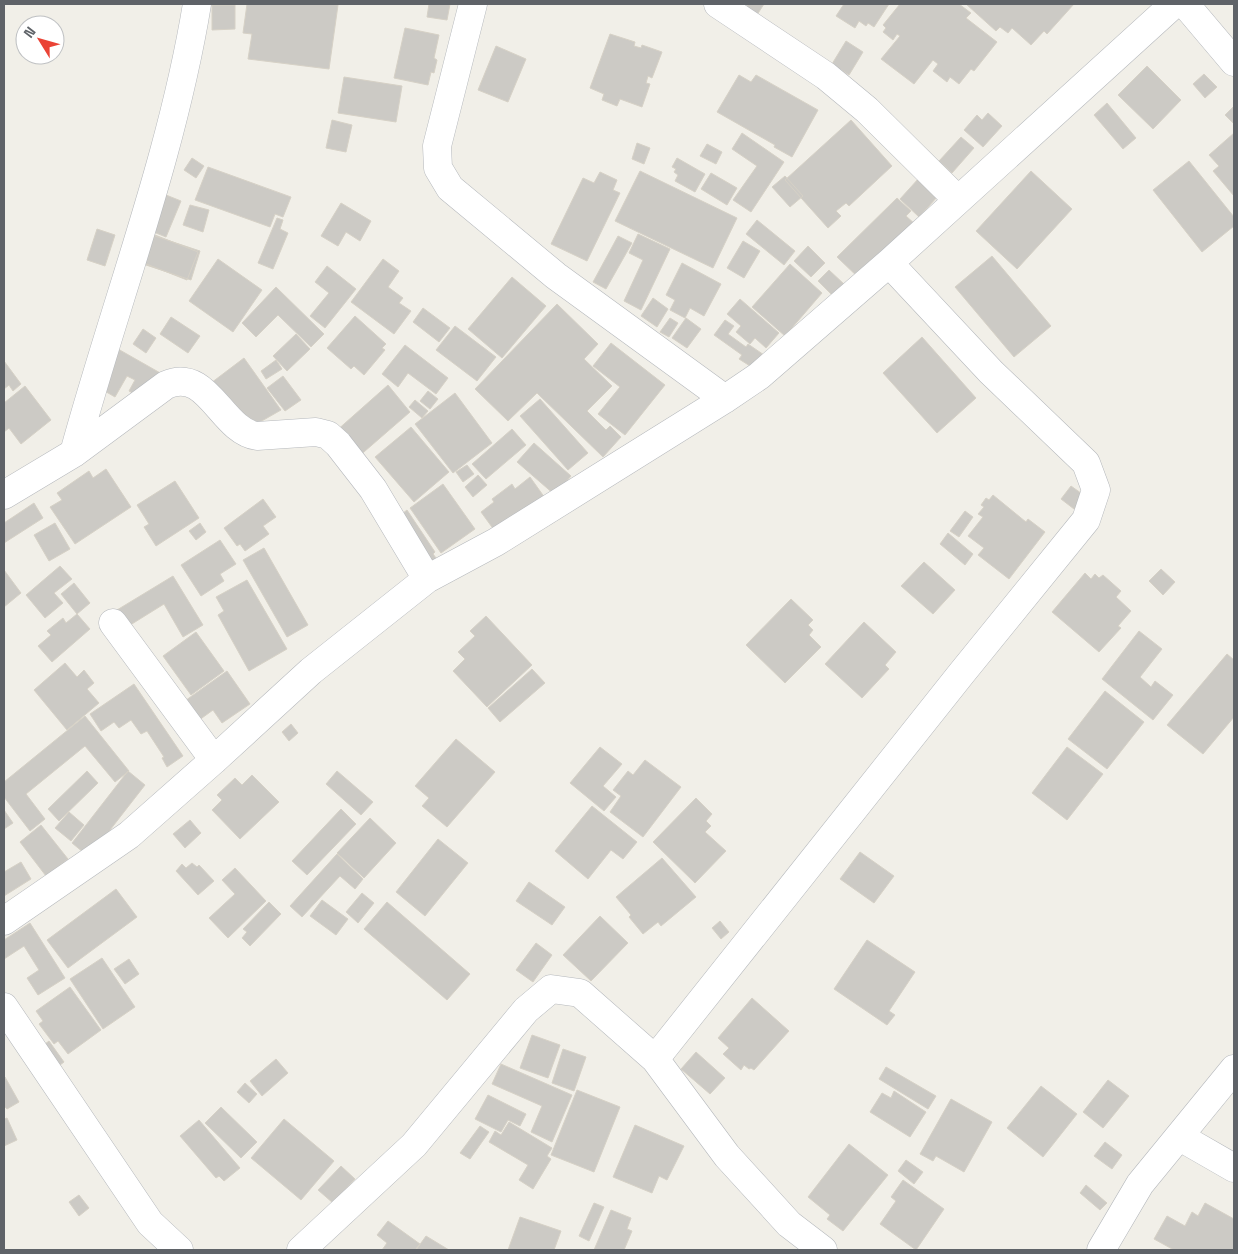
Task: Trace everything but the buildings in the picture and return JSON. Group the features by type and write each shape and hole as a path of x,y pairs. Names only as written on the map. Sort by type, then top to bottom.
{"street":[{"path":"74,453 94,382 152,197 179,96 197,4"},
{"path":"473,4 437,146 438,168 450,188 556,276 725,399"},
{"path":"718,4 826,76 867,110 958,200"},
{"path":"4,921 130,835 311,671 427,579 496,542 759,376 889,263 1174,4"},
{"path":"1185,4 1234,62"},
{"path":"655,1059 1086,520 1096,490 1086,463 991,372 889,263"},
{"path":"4,495 74,453 166,385 176,380 187,380 199,388 242,431 248,434 257,436 316,432 328,435 338,444 372,489 427,579"},
{"path":"113,624 214,760"},
{"path":"301,1250 414,1145 526,1010 551,989 580,993 655,1059 727,1156 789,1224 823,1250"},
{"path":"4,1007 150,1223 179,1250"},
{"path":"1101,1250 1140,1184 1234,1069"},
{"path":"1180,1137 1234,1168"}]}
